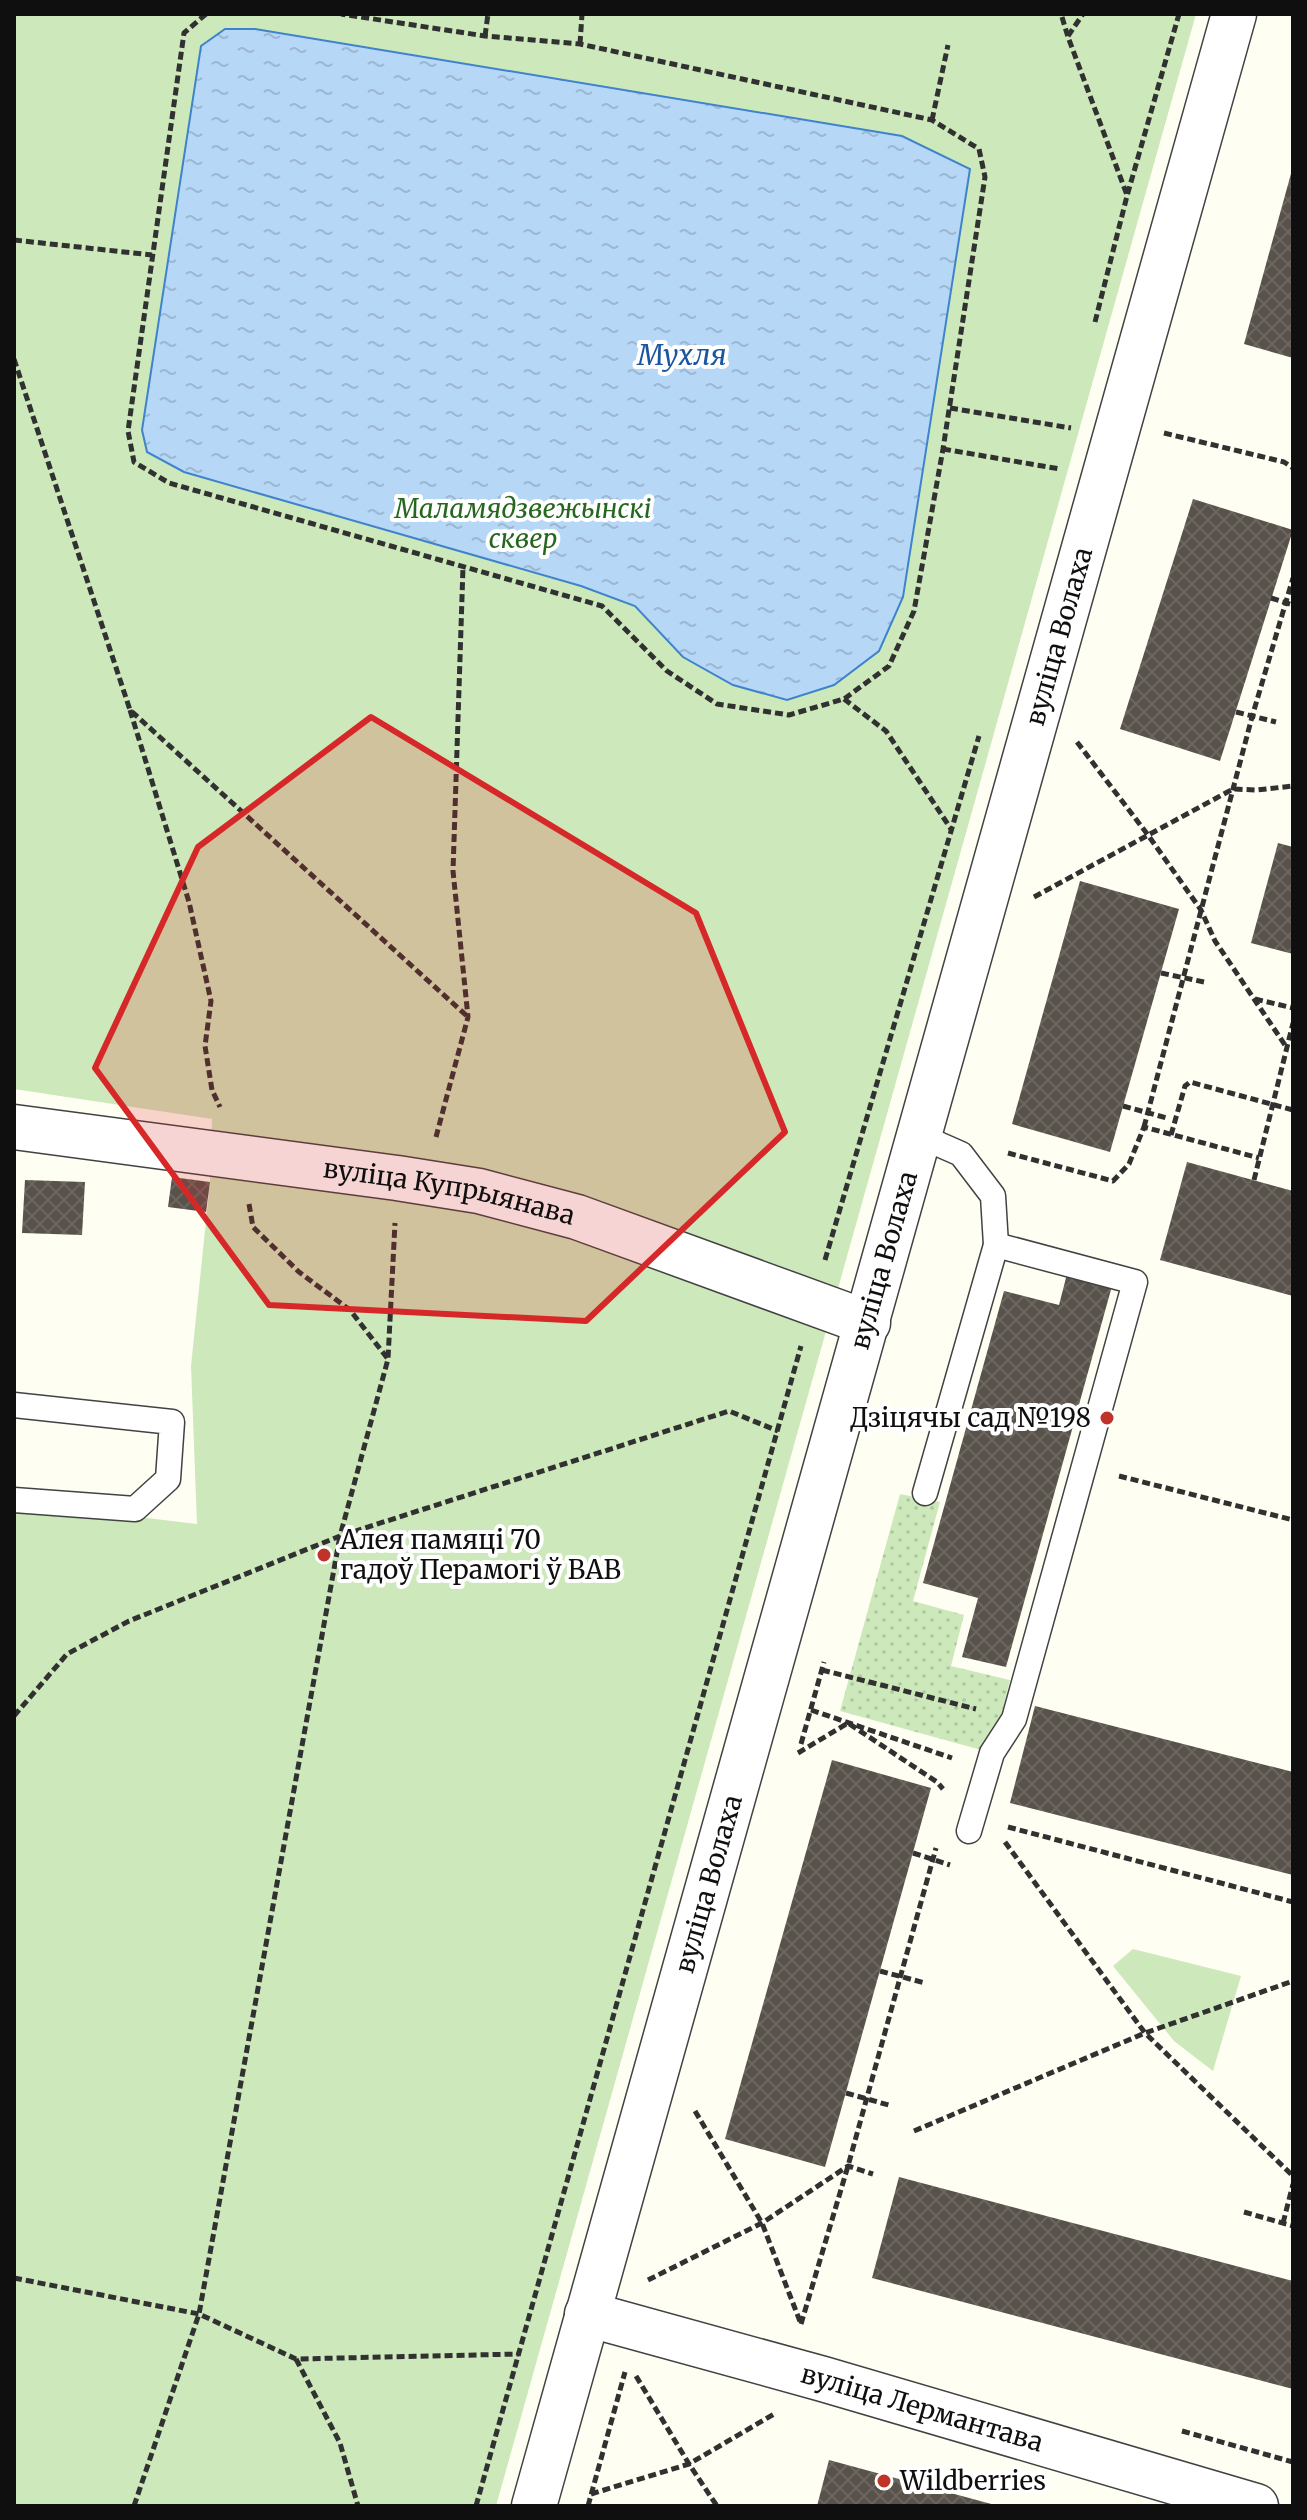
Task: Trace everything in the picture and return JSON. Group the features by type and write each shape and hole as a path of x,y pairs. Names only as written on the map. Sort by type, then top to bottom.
{"street":[{"name":"вуліца Волаха","path":"534,2506 1234,14"},
{"name":"вуліца Купрыянава","path":"14,1127 479,1191 577,1217 868,1323"},
{"name":"вуліца Лермантава","path":"587,2314 823,2379 1256,2506"}],"lane":[{"path":"920,1136 961,1154 993,1196 996,1245 925,1493"},
{"path":"971,1824 992,1753 1014,1719 1135,1282 996,1245"},
{"path":"14,1405 172,1422 168,1479 135,1509 14,1500"}],"path":[{"path":"206,14 184,33 128,431 134,462 169,483 602,606 667,671 717,704 789,715 844,699 889,666 914,611 943,449 985,177 979,149 932,120 580,44 485,36 341,14"},
{"path":"485,36 488,14"},
{"path":"580,44 582,14"},
{"path":"1068,37 1083,14"},
{"path":"1091,335 1179,14"},
{"path":"1062,17 1127,196"},
{"path":"932,120 948,45"},
{"path":"14,240 152,255"},
{"path":"14,359 130,710 189,902 211,1001 205,1046 212,1090 230,1128 239,1157 253,1227 299,1272 350,1310 388,1359"},
{"path":"950,408 1068,427 1064,441"},
{"path":"1163,433 1284,462 1293,468"},
{"path":"943,449 1057,468"},
{"path":"1053,483 1061,454"},
{"path":"134,2506 199,2314 340,1536 388,1359 411,1180 468,1017 453,871 463,567"},
{"path":"1015,1155 1113,1181 1129,1164 1148,1113 1252,717 1290,604 1293,578"},
{"path":"1271,598 1290,604"},
{"path":"844,699 886,731 951,829"},
{"path":"130,710 468,1017"},
{"path":"1236,712 1276,722"},
{"path":"476,2506 813,1302 982,723"},
{"path":"1077,741 1201,910 1215,941 1287,1048"},
{"path":"1033,898 1233,789 1293,786"},
{"path":"1161,973 1204,982"},
{"path":"1254,999 1293,1008"},
{"path":"1254,1180 1292,1027"},
{"path":"1284,1060 1293,1063"},
{"path":"1171,1135 1185,1086 1190,1082 1293,1110"},
{"path":"1123,1106 1167,1118"},
{"path":"1144,1127 1259,1158"},
{"path":"14,1716 67,1654 129,1621 340,1536 729,1411 778,1431"},
{"path":"1085,1467 1293,1520"},
{"path":"822,1670 1014,1719"},
{"path":"811,1710 960,1761"},
{"path":"798,1753 848,1723"},
{"path":"848,1723 937,1782 971,1824"},
{"path":"1293,1902 1004,1826 1002,1839 1145,2033 1293,2176"},
{"path":"694,2108 762,2223 801,2325 937,1844"},
{"path":"913,1853 960,1868"},
{"path":"880,1971 925,1983"},
{"path":"914,2131 1145,2033 1293,1981"},
{"path":"846,2093 892,2106"},
{"path":"848,2166 873,2174"},
{"path":"648,2280 762,2223 848,2166"},
{"path":"1283,2223 1293,2184"},
{"path":"1244,2212 1293,2226"},
{"path":"14,2278 199,2314 296,2359 519,2354"},
{"path":"296,2359 340,2443 358,2506"},
{"path":"588,2506 628,2361"},
{"path":"635,2374 717,2506"},
{"path":"591,2494 689,2464 780,2411"}],"highlighted area":[{"path":"371,717 696,913 785,1132 586,1321 269,1305 95,1068 198,847"}],"green space":[{"name":"Маламядзвежынскі сквер","path":"14,14 1196,14 496,2506 14,2506 14,1502 197,1524 191,1366 210,1182 212,1119 14,1089"},
{"path":"900,1494 940,1502 913,1601 964,1615 951,1666 1010,1680 992,1753 840,1711"},
{"path":"1133,1949 1241,1976 1213,2071 1174,2041 1113,1966"}],"water":[{"name":"Мухля","path":"225,29 255,29 902,136 970,169 903,597 879,651 834,685 787,700 733,685 683,657 635,606 581,586 184,472 147,452 142,430 201,46"}],"building":[{"path":"1293,170 1293,358 1244,344"},
{"path":"1193,499 1293,530 1220,761 1120,729"},
{"path":"1278,843 1293,847 1293,954 1251,943"},
{"path":"1080,881 1179,909 1110,1152 1012,1124"},
{"path":"1187,1162 1293,1191 1293,1296 1160,1260"},
{"path":"172,1177 210,1182 206,1212 168,1207"},
{"path":"25,1180 85,1182 82,1235 22,1233"},
{"path":"1067,1274 1112,1286 1006,1667 962,1657 978,1598 923,1583 1004,1291 1059,1305"},
{"path":"1035,1706 1293,1772 1293,1875 1010,1803"},
{"path":"832,1760 931,1788 825,2167 725,2139"},
{"path":"899,2177 1293,2281 1293,2389 872,2278"},
{"path":"829,2460 995,2505 995,2506 817,2506"}],"place":[{"name":"Дзіцячы сад №198","path":"1107,1418"},
{"name":"Алея памяці 70 гадоў Перамогі ў ВАВ","path":"324,1555"},
{"name":"Wildberries","path":"884,2481"}]}
